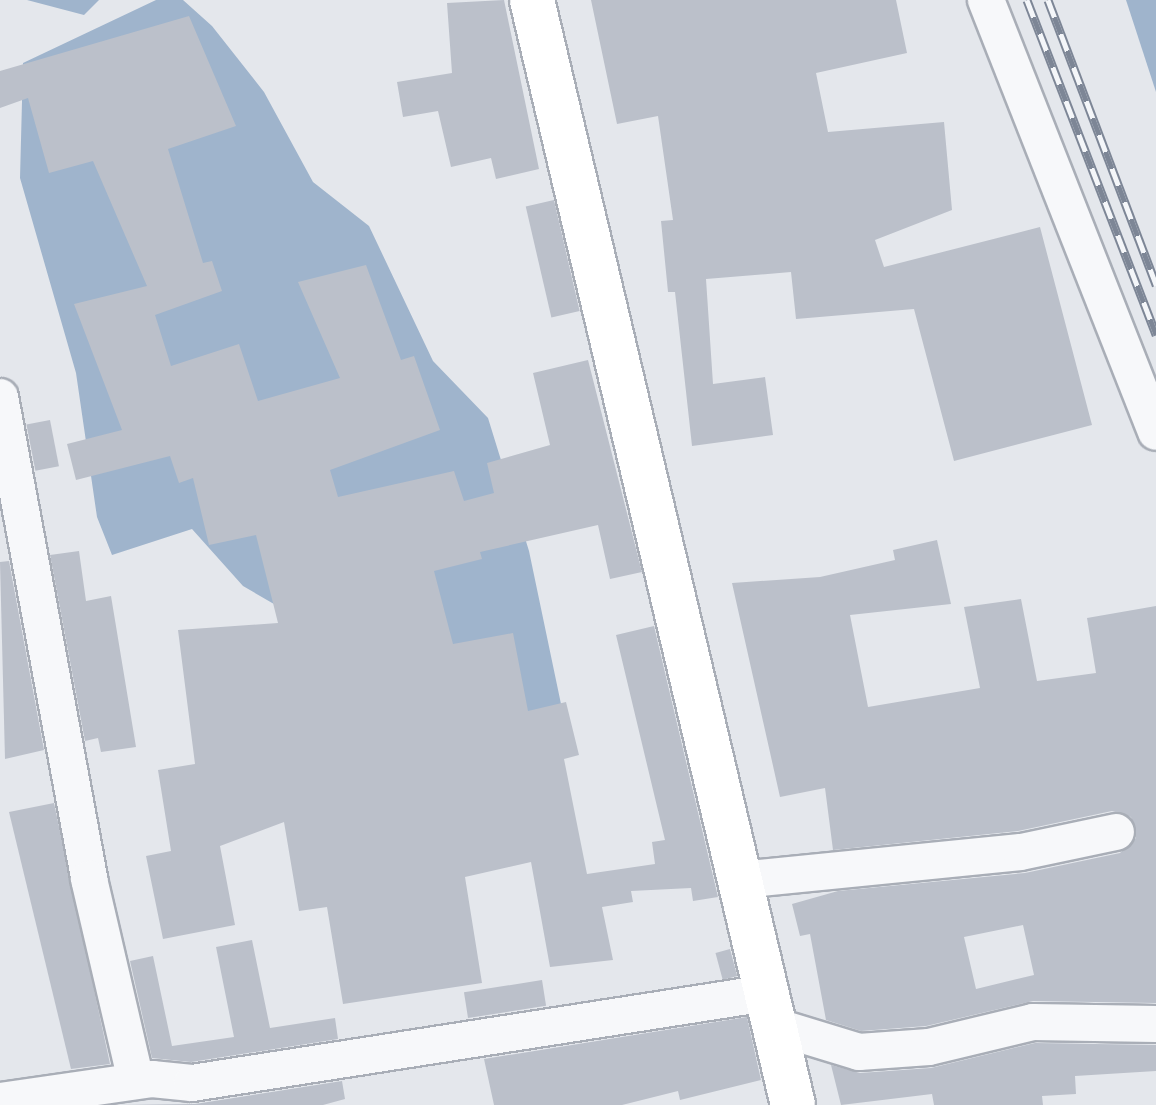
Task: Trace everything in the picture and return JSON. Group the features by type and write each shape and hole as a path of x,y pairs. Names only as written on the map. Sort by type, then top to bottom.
{"main road":[{"path":"532,0 793,1105"}],"street":[{"path":"986,0 1156,432"},
{"path":"0,397 89,879 136,1081"},
{"path":"740,880 1021,852 1116,832"},
{"path":"0,1101 136,1081 192,1083 770,1010 859,1052 929,1047 1033,1022 1156,1024"}],"water":[{"path":"27,0 99,0 84,15"},
{"path":"156,0 183,0 212,26 264,92 313,182 369,226 433,361 488,418 529,551 561,704 555,733 293,615 243,586 192,529 112,555 97,517 76,373 20,178 23,63"},
{"path":"1126,0 1156,0 1156,92"}],"building":[{"path":"504,0 539,169 496,179 491,158 451,167 438,111 403,117 397,82 452,73 447,3"},
{"path":"591,0 896,0 907,53 816,73 828,132 944,122 952,210 875,240 884,267 1040,227 1092,425 954,461 914,309 796,319 791,272 706,279 713,384 765,377 773,435 692,446 675,292 668,292 661,221 673,220 658,116 617,124"},
{"path":"189,16 236,126 168,149 203,263 212,261 222,291 155,315 171,366 239,344 258,401 340,378 298,282 366,265 401,360 414,356 440,430 330,470 338,497 454,471 464,501 494,493 487,463 550,445 533,373 588,360 642,572 610,579 598,525 480,552 482,559 434,571 453,644 513,633 528,711 566,702 579,755 564,759 587,874 655,864 652,842 665,840 616,635 654,626 718,897 693,901 691,888 631,891 633,902 602,907 613,960 550,967 531,862 465,877 482,983 343,1004 327,907 299,911 284,822 220,846 235,925 163,939 146,856 171,851 158,770 195,764 178,630 278,623 256,535 209,545 193,478 179,483 170,456 76,480 67,444 122,430 74,304 147,286 93,161 49,173 28,98 0,108 0,71"},
{"path":"554,200 580,311 551,318 526,207"},
{"path":"50,420 59,466 35,471 26,425"},
{"path":"937,540 951,604 850,615 868,707 980,688 964,607 1021,599 1037,681 1096,673 1087,618 1156,606 1156,1003 1033,1001 926,1026 861,1031 826,1020 810,934 800,936 792,904 838,891 1025,873 1120,853 1136,838 1131,817 1112,811 1018,831 833,850 825,788 780,797 732,583 820,577 895,560 893,550","holes":["1023,925 1034,975 976,989 964,937"]},
{"path":"79,551 86,601 111,596 136,747 101,752 98,738 85,741 50,555"},
{"path":"9,561 44,750 5,759 0,562"},
{"path":"54,803 110,1064 71,1069 9,812"},
{"path":"252,940 270,1028 335,1018 338,1039 191,1062 152,1058 130,961 153,956 172,1046 234,1037 216,947"},
{"path":"730,949 737,976 723,980 716,953"},
{"path":"542,980 546,1006 468,1018 464,992"},
{"path":"747,1017 761,1080 680,1100 678,1091 622,1105 494,1105 484,1059"},
{"path":"1035,1043 1156,1045 1156,1071 1075,1076 1076,1094 1042,1096 1043,1105 934,1105 932,1094 841,1105 831,1065 860,1073 931,1068"},
{"path":"342,1081 345,1099 323,1105 119,1105 195,1104"}],"railway":[{"path":"1027,0 1156,335"},
{"path":"1048,0 1156,285"}]}
